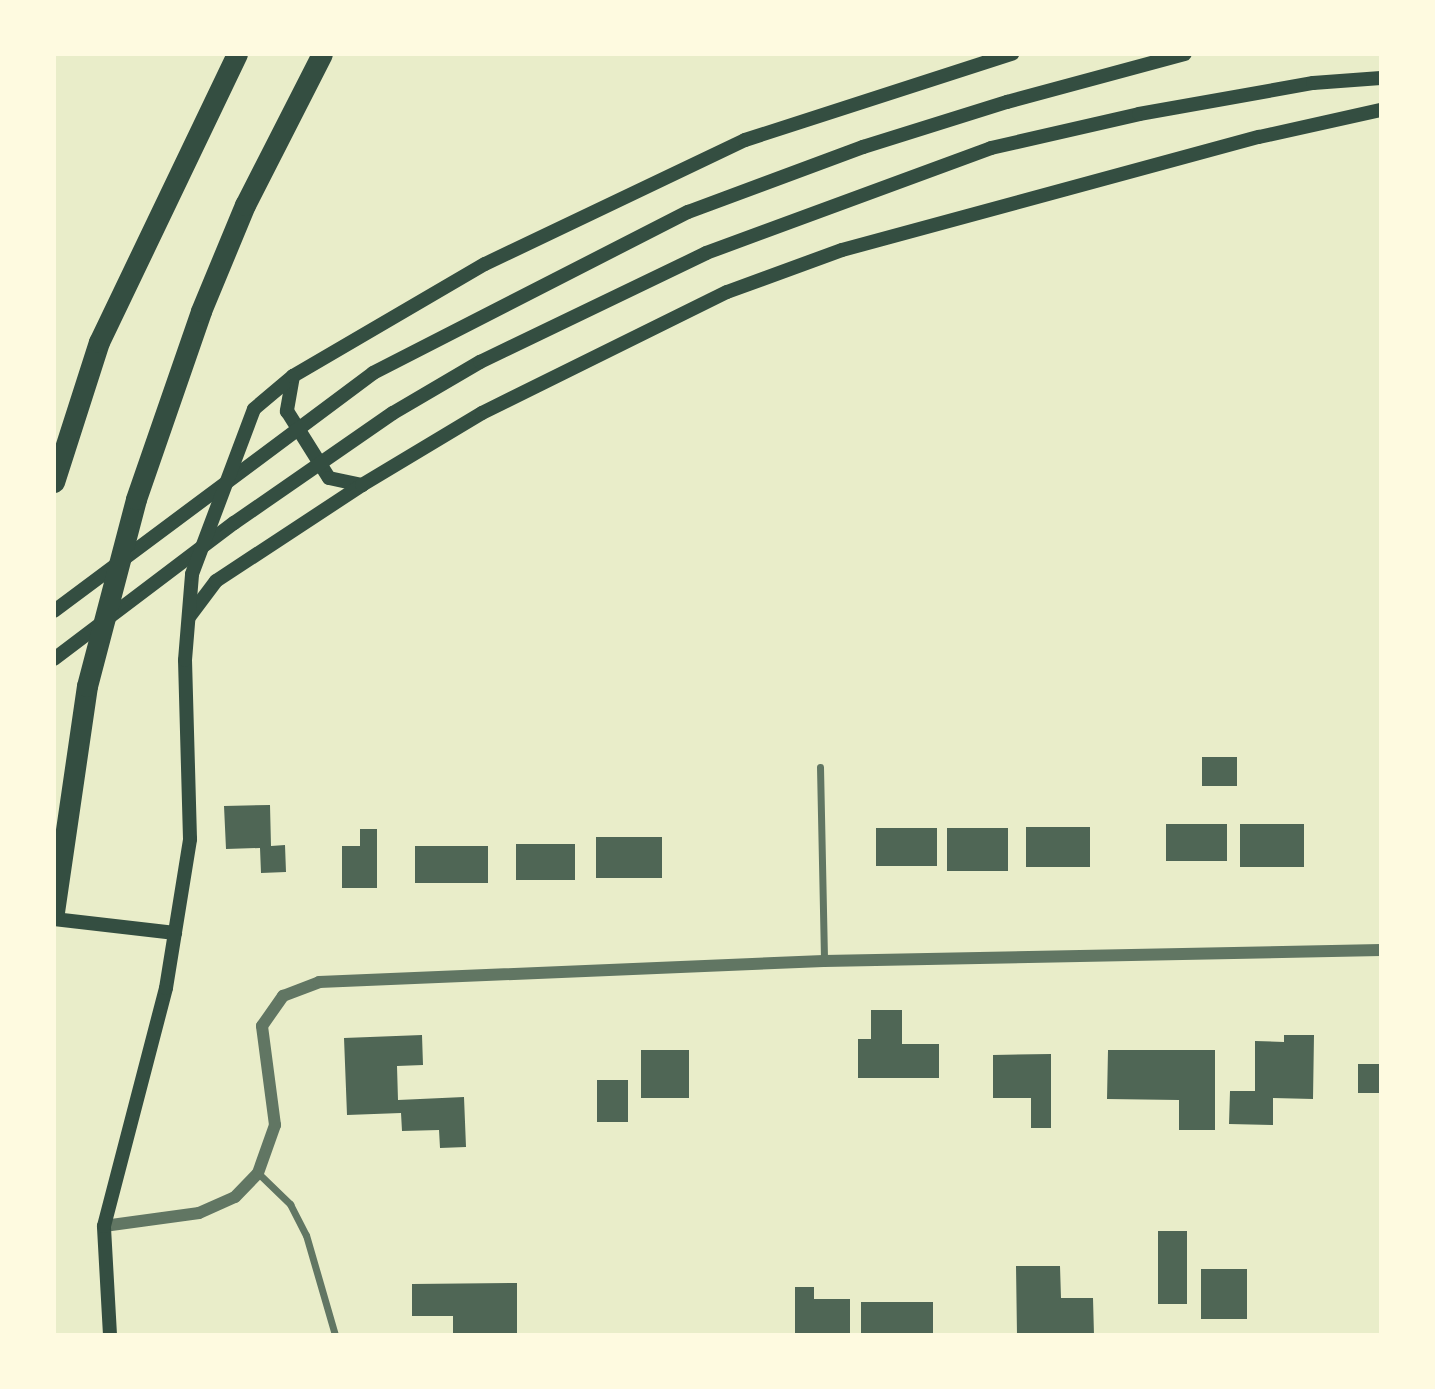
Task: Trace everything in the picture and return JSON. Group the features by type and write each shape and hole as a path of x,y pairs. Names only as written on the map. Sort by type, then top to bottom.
{"highway":[{"path":"54,482 99,342 237,54"},
{"path":"54,912 87,686 108,594 156,435 245,205 322,54"}],"main road":[{"path":"110,1335 104,1226 139,1105 175,933 190,839 184,660 192,574 254,409 293,376 485,264 745,140 1012,54"},
{"path":"54,611 373,373 688,212 876,143 1185,54"},
{"path":"54,659 234,523 393,412 480,362 706,253 991,148 1139,114 1313,83 1381,78"},
{"path":"188,618 216,581 362,485 482,412 740,287 869,242 1246,141 1381,110"},
{"path":"293,376 287,411 308,445 329,478 362,485"},
{"path":"54,919 175,933"}],"street":[{"path":"820,766 824,961"},
{"path":"104,1226 199,1213 235,1198 258,1174 275,1125 262,1026 284,996 319,982 824,961 1381,950"},
{"path":"258,1174 290,1204 306,1235 335,1335"}],"building":[{"path":"1202,757 1237,757 1237,786 1202,786"},
{"path":"270,805 271,846 285,845 286,872 261,873 260,848 226,849 224,806"},
{"path":"1166,824 1227,824 1227,861 1166,861"},
{"path":"1240,824 1304,824 1304,867 1240,867"},
{"path":"1026,827 1090,827 1090,867 1026,867"},
{"path":"876,828 937,828 937,866 876,866"},
{"path":"947,828 1008,828 1008,871 947,871"},
{"path":"360,829 377,829 377,888 342,888 342,846 360,846"},
{"path":"596,837 662,837 662,878 596,878"},
{"path":"516,844 575,844 575,880 516,880"},
{"path":"415,846 488,846 488,883 415,883"},
{"path":"871,1010 902,1010 902,1044 939,1044 939,1078 858,1078 858,1039 871,1039"},
{"path":"422,1035 423,1065 397,1066 398,1100 464,1097 466,1147 440,1148 439,1130 402,1131 401,1113 347,1115 344,1038"},
{"path":"1284,1035 1314,1035 1313,1099 1273,1098 1273,1125 1229,1124 1230,1091 1255,1091 1255,1041 1284,1042"},
{"path":"641,1050 689,1050 689,1098 641,1098"},
{"path":"1108,1050 1215,1050 1215,1130 1179,1130 1179,1100 1107,1099"},
{"path":"1051,1054 1051,1128 1031,1128 1031,1098 993,1098 993,1055"},
{"path":"1358,1064 1381,1064 1381,1093 1358,1093"},
{"path":"597,1080 628,1080 628,1122 597,1122"},
{"path":"1158,1231 1187,1231 1187,1304 1158,1304"},
{"path":"1016,1266 1060,1266 1061,1298 1093,1298 1094,1335 1017,1335"},
{"path":"1201,1269 1247,1269 1247,1319 1201,1319"},
{"path":"517,1283 517,1335 453,1335 453,1316 412,1316 412,1284"},
{"path":"795,1287 814,1287 814,1299 850,1299 850,1335 795,1335"},
{"path":"861,1302 933,1302 933,1335 861,1335"}]}
